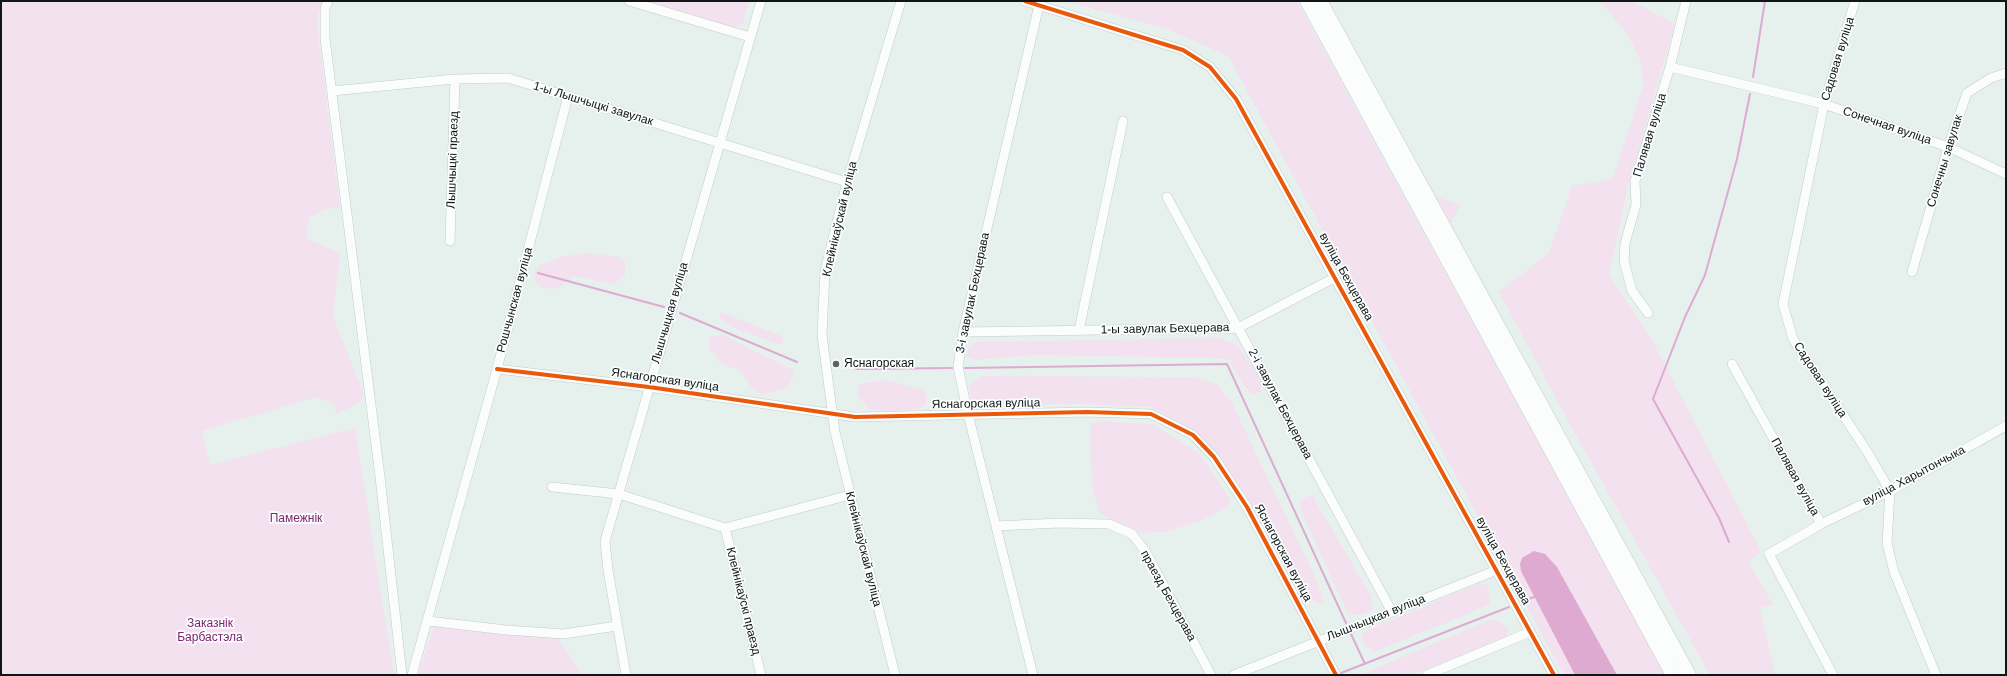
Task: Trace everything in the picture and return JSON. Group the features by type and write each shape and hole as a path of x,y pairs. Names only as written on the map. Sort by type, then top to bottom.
{"highway":[{"path":"1307,1 1673,675"},
{"path":"1320,1 1689,675"}],"street":[{"path":"328,1 325,10 325,38 379,469 402,675"},
{"path":"629,1 750,37"},
{"name":"Лышчыцкая вуліца","path":"626,675 608,570 605,541 761,1"},
{"name":"Клейнікаўскай вуліца","path":"895,675 850,495 832,415 822,335 825,271 847,182 900,1"},
{"name":"вуліца Бехцерава","path":"1025,1 1183,50 1210,67 1236,99 1554,675"},
{"name":"Палявая вуліца","path":"1648,313 1632,291 1624,261 1625,243 1636,205 1636,181 1670,67 1686,1"},
{"name":"Садовая вуліца","path":"1855,1 1824,104 1783,304 1793,339 1868,453 1890,491"},
{"name":"3-і завулак Бехцерава","path":"1033,675 968,414 958,367 963,332 1039,5"},
{"name":"Сонечная вуліца","path":"1670,67 1824,104 1948,147 2006,174"},
{"name":"Сонечны завулак","path":"1912,272 1948,147 1967,93 1991,78 2006,73"},
{"name":"1-ы Лышчыцкі завулак","path":"332,91 455,79 508,78 719,144 847,182"},
{"name":"Лышчыцкі праезд","path":"450,241 455,79"},
{"name":"Рошчынская вуліца","path":"412,675 497,369 568,96"},
{"path":"1079,330 1123,121"},
{"name":"2-і завулак Бехцерава","path":"1167,197 1392,612"},
{"name":"1-ы завулак Бехцерава","path":"963,332 1238,328 1334,278"},
{"name":"Палявая вуліца","path":"1732,364 1821,524 1769,554 1833,675"},
{"name":"Яснагорская вуліца","path":"497,369 649,387 832,415 855,417 1087,412 1151,414 1193,435 1214,457 1247,507 1336,675"},
{"name":"вуліца Харытончыка","path":"1821,524 1890,491 2006,426"},
{"path":"552,487 619,494 725,528 850,495"},
{"path":"1890,491 1887,543 1894,572 1936,675"},
{"name":"праезд Бехцерава","path":"996,526 1059,523 1109,524 1132,534 1146,552 1211,675"},
{"name":"Клейнікаўскі праезд","path":"725,528 761,675"},
{"name":"Лышчыцкая вуліца","path":"1234,675 1496,570"},
{"path":"428,621 506,630 562,634 617,626"},
{"path":"1427,675 1530,632"}],"green space":[{"path":"1,1 323,1 318,14 318,33 340,208 327,209 309,217 306,238 340,253 333,316 364,395 359,403 337,414 333,404 317,397 202,431 210,465 355,428 394,675 1,675"},
{"path":"648,1 749,1 743,24 733,27"},
{"path":"1064,1 1297,1 1665,675 1564,675 1228,56 1167,29"},
{"path":"1600,1 1632,1 1675,24 1627,190 1609,275 1651,338 1761,551 1749,562 1773,605 1760,608 1775,675 1710,675 1568,421 1499,292 1549,253 1572,186 1613,179 1644,83 1639,56 1627,34"},
{"path":"1435,196 1460,205 1451,224"},
{"path":"587,253 619,257 625,262 625,276 614,284 573,276 557,289 544,288 535,283 533,276 540,265 561,257"},
{"path":"720,312 782,336 784,341 781,345 729,326 720,318"},
{"path":"722,335 792,369 794,376 787,388 763,394 754,391 740,370 721,364 709,348 710,336"},
{"path":"1219,338 1238,345 1261,381 1261,392 1252,395 1242,383 1229,360 1217,358 1034,355 976,360 967,357 968,347 977,342"},
{"path":"983,376 1193,377 1218,385 1232,403 1318,583 1324,604 1316,603 1294,584 1247,497 1212,447 1187,426 1150,407 1080,404 981,405 971,400 970,384"},
{"path":"886,380 923,390 927,398 925,405 919,409 893,411 868,409 857,394 859,384"},
{"path":"1099,421 1152,424 1197,452 1215,475 1231,502 1226,508 1198,522 1164,532 1142,533 1108,518 1099,512 1092,487 1090,441 1091,424"},
{"path":"1312,495 1371,596 1373,609 1361,615 1348,614 1301,511 1300,500"},
{"path":"1481,583 1488,586 1490,603 1463,616 1373,652 1365,645 1361,636 1365,631"},
{"path":"1490,620 1501,622 1508,628 1507,637 1412,675 1360,675"},
{"path":"435,623 557,637 583,675 418,675"}],"shaded area":[{"path":"1534,551 1545,554 1557,567 1617,675 1575,675 1521,571 1520,564 1522,558"}],"waterway":[{"path":"1753,77 1765,1"},
{"path":"1729,542 1719,518 1653,399 1685,317 1705,275 1737,159 1750,94"},
{"path":"538,273 664,307"},
{"path":"680,313 797,362"},
{"path":"965,368 1227,364 1346,623"},
{"path":"856,369 952,368"},
{"path":"1521,602 1534,597"},
{"path":"1341,673 1509,607"},
{"path":"1351,634 1365,664"}],"cycle path":[{"path":"1025,1 1183,50 1210,67 1236,99 1554,675"},
{"path":"497,369 649,387 855,417 1087,412 1151,414 1193,435 1214,457 1247,507 1336,675"}],"place":[{"name":"Яснагорская","path":"836,364"}],"park label":[{"name":"Памежнік","path":"296,519"},
{"name":"Заказнік Барбастэла","path":"210,631"}]}
